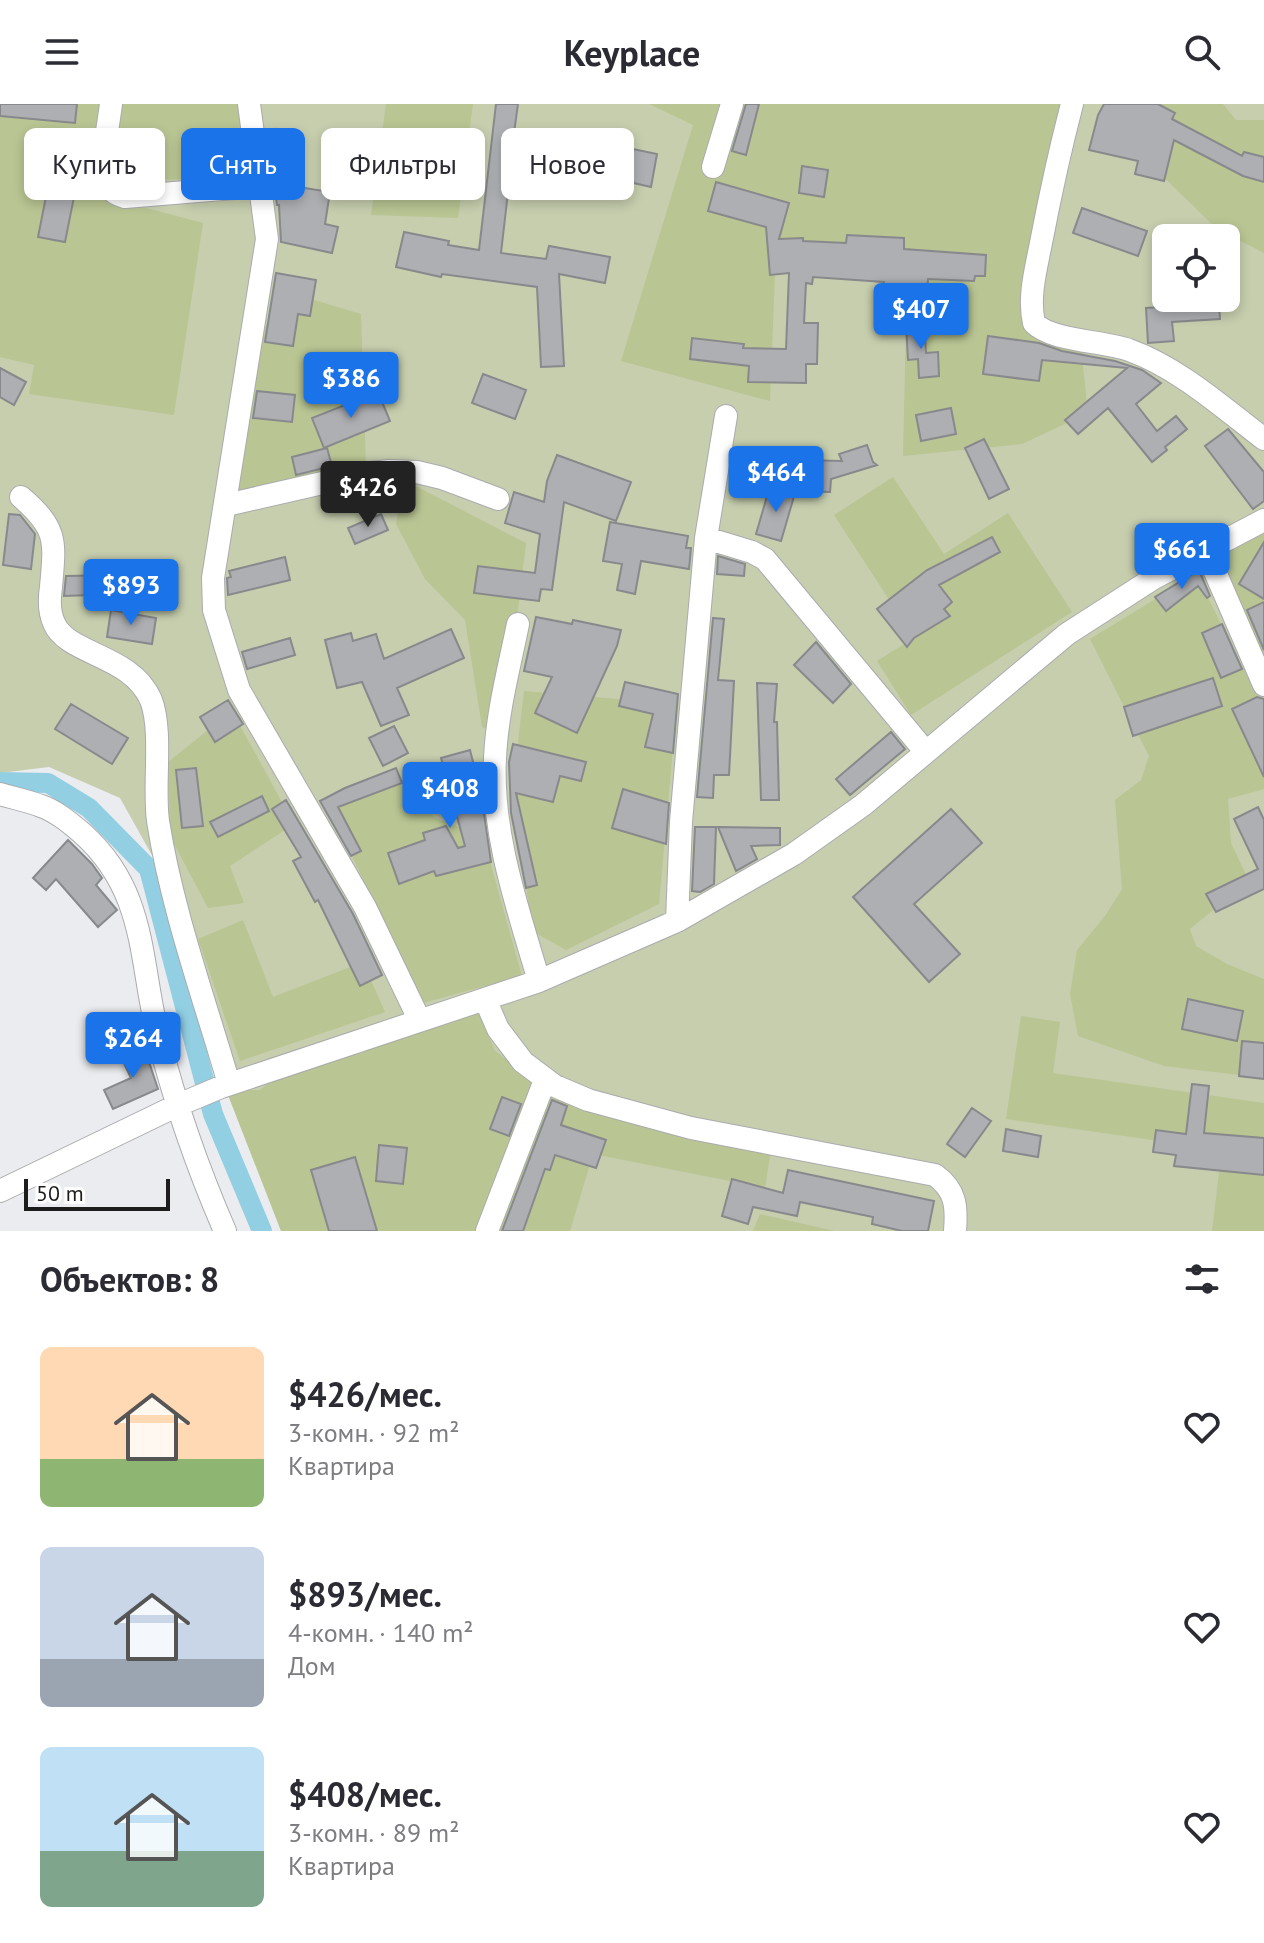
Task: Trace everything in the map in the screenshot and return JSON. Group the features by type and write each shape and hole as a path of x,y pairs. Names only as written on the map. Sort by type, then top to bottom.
{"street":[{"path":"111,104 104,170 107,185 113,192 125,197 181,192"},
{"path":"249,104 252,128"},
{"path":"713,167 732,104"},
{"path":"1072,104 1054,173 1036,269 1032,294 1034,323 1044,331 1134,351 1198,388 1264,439"},
{"path":"262,200 266,216 266,248 214,565 213,597 233,676 365,907 419,1019"},
{"path":"677,921 681,822 706,538 726,416"},
{"path":"226,505 362,474 402,470 442,478 498,499"},
{"path":"21,497 43,518 51,534 54,555 50,610 57,630 70,640 122,666 135,676 150,698 156,727 156,804 161,837 225,1086"},
{"path":"0,1191 180,1104 225,1086 539,981 677,921 794,854 863,805 1067,634 1154,578 1264,520"},
{"path":"706,538 765,559 925,751"},
{"path":"1206,551 1264,685"},
{"path":"518,624 497,739 496,800 514,888 539,981"},
{"path":"0,794 41,805 54,812 101,850 120,877 139,926 154,1022 225,1231"},
{"path":"485,999 509,1046 545,1080 588,1100 691,1128 935,1175 947,1183 952,1192 956,1212 955,1231"},
{"path":"487,1231 545,1080"}],"green space":[{"path":"0,104 1264,104 1264,1231 281,1231 158,866 120,798 49,767 0,773"},
{"path":"0,104 245,104 246,128 181,128 181,179 165,180 165,128 24,128 24,200 116,200 203,223 174,415 29,394 34,365 0,357"},
{"path":"386,104 473,104 470,128 383,128"},
{"path":"649,104 1070,104 1035,333 1089,333 1082,357 1088,413 1022,444 903,456 907,281 776,248 770,401 621,361 693,125"},
{"path":"1124,104 1223,104 1236,120 1264,120 1264,253 1240,241 1240,224 1212,224 1151,165"},
{"path":"373,200 460,200 458,218 371,215"},
{"path":"284,291 361,314 366,470 224,494 247,362"},
{"path":"893,477 944,554 1008,513 1072,612 911,715 877,661 914,638 834,515"},
{"path":"404,480 526,543 511,668 507,736 482,727 465,620 425,579 396,524"},
{"path":"1264,517 1264,677 1215,541"},
{"path":"1196,574 1264,709 1264,789 1228,799 1231,843 1249,881 1190,929 1196,946 1227,964 1264,979 1264,1078 1164,1066 1078,1036 1070,994 1077,950 1122,889 1115,800 1141,780 1149,756 1090,639"},
{"path":"524,691 677,704 659,904 566,950 532,931 513,784"},
{"path":"232,711 294,824 230,866 244,903 208,908 170,836 168,762"},
{"path":"428,771 433,817 483,836 522,976 419,1004 329,805"},
{"path":"243,920 273,997 363,962 385,1012 240,1061 198,939"},
{"path":"475,1003 495,1051 532,1078 773,1137 765,1188 593,1154 570,1231 281,1231 226,1090 260,1090 302,1056 361,1054 412,1022 441,1026"},
{"path":"1021,1016 1060,1022 1053,1073 1264,1103 1264,1156 1006,1119"},
{"path":"1221,1156 1264,1162 1264,1231 1212,1231"},
{"path":"760,1214 835,1231 753,1231"}],"building":[{"path":"0,104 77,104 75,123 0,116"},
{"path":"496,104 518,104 515,128 501,128 501,200 507,200 501,253 546,259 549,246 610,257 605,283 559,274 564,366 541,367 537,287 442,274 441,277 396,267 404,232 479,250"},
{"path":"746,104 759,104 746,155 732,151"},
{"path":"1104,104 1158,104 1175,113 1172,119 1242,156 1244,152 1264,157 1264,182 1243,176 1174,140 1164,181 1135,174 1138,161 1089,150"},
{"path":"634,149 657,154 651,187 634,183"},
{"path":"802,166 828,170 824,197 799,193"},
{"path":"716,182 789,203 779,239 803,238 803,241 846,243 847,235 904,238 904,249 986,255 985,276 975,276 974,281 928,279 927,294 883,292 884,282 813,277 812,284 806,283 804,323 818,323 817,364 806,364 806,383 748,382 749,366 690,359 692,338 744,344 743,348 786,349 789,273 770,275 766,227 708,211"},
{"path":"305,188 321,191 321,200 329,200 325,224 338,227 332,253 281,242 276,200 305,200"},
{"path":"45,200 73,200 65,242 38,237"},
{"path":"1082,208 1147,231 1138,256 1073,233"},
{"path":"276,273 316,280 310,316 298,314 293,346 265,342"},
{"path":"1146,308 1152,308 1152,312 1220,312 1220,319 1172,322 1174,341 1148,343"},
{"path":"924,322 926,353 938,352 939,376 919,378 918,359 908,360 906,323"},
{"path":"988,336 1039,343 1142,370 1161,383 1136,404 1157,431 1176,416 1187,429 1152,462 1108,408 1078,434 1065,420 1127,368 1042,360 1039,381 983,374"},
{"path":"0,368 26,382 14,405 0,397"},
{"path":"483,374 526,390 515,419 472,403"},
{"path":"257,391 295,395 292,422 253,418"},
{"path":"378,392 390,421 324,448 312,418"},
{"path":"951,408 956,434 921,441 916,415"},
{"path":"1228,429 1264,472 1264,501 1253,509 1205,446"},
{"path":"984,439 1009,489 989,499 965,448"},
{"path":"867,445 877,465 831,479 830,492 800,491 801,460 842,461 839,454"},
{"path":"327,448 332,466 296,475 292,457"},
{"path":"557,455 631,482 616,521 564,502 552,590 541,589 539,601 474,593 478,566 535,573 540,534 505,523 514,492 544,502 547,481"},
{"path":"770,486 795,493 781,541 756,534"},
{"path":"9,514 20,515 35,534 31,569 3,565"},
{"path":"381,514 388,530 355,544 348,528"},
{"path":"610,522 688,536 686,548 691,548 689,569 641,561 635,594 617,590 622,564 603,561"},
{"path":"992,537 1000,552 939,585 952,602 944,609 950,616 914,638 907,647 877,609 927,570"},
{"path":"1264,542 1264,599 1239,584"},
{"path":"718,556 745,564 744,576 717,574"},
{"path":"285,557 290,580 228,595 229,571"},
{"path":"1199,570 1210,596 1207,598 1198,586 1166,611 1155,597"},
{"path":"118,575 119,594 64,596 66,576"},
{"path":"1264,602 1264,650 1247,610"},
{"path":"111,610 156,618 152,644 107,637"},
{"path":"536,617 572,624 573,620 621,630 617,646 577,733 535,713 552,677 524,671"},
{"path":"713,618 724,619 718,680 734,681 729,775 714,775 713,798 697,797"},
{"path":"1222,624 1242,669 1221,678 1202,633"},
{"path":"451,629 464,658 397,688 409,715 381,726 362,682 337,688 325,640 351,633 353,641 376,634 384,659"},
{"path":"290,638 295,655 247,669 242,652"},
{"path":"816,642 851,684 833,703 794,665"},
{"path":"1213,678 1222,706 1133,736 1124,707"},
{"path":"625,682 678,694 673,753 645,747 653,714 619,706"},
{"path":"757,683 777,684 774,722 777,722 779,800 761,800"},
{"path":"1257,697 1264,699 1264,777 1232,709"},
{"path":"228,700 243,724 215,742 200,717"},
{"path":"71,704 128,738 112,764 55,729"},
{"path":"394,726 408,753 383,766 369,738"},
{"path":"891,732 905,749 850,795 836,779"},
{"path":"513,744 586,762 581,781 560,776 553,802 516,793 537,885 526,888 511,813 509,762"},
{"path":"470,750 481,793 491,862 436,876 434,871 399,884 388,853 425,840 423,833 446,826 458,848 465,846 441,758"},
{"path":"196,768 203,826 182,828 176,770"},
{"path":"396,768 402,783 338,807 361,851 351,856 320,801"},
{"path":"623,789 669,803 666,844 612,828"},
{"path":"262,796 269,811 218,837 210,822"},
{"path":"286,800 353,914 382,975 360,986 318,900 315,902 293,861 301,857 272,809"},
{"path":"1258,807 1264,820 1264,889 1216,912 1206,894 1258,869 1234,819"},
{"path":"951,809 982,843 914,904 960,954 929,982 853,897"},
{"path":"695,827 716,827 714,884 700,892 692,891"},
{"path":"718,827 780,828 780,845 751,846 757,859 736,871"},
{"path":"68,840 102,878 96,885 117,910 98,927 56,879 46,890 33,878"},
{"path":"1188,999 1243,1011 1237,1041 1182,1029"},
{"path":"1242,1041 1264,1043 1264,1079 1239,1076"},
{"path":"144,1047 158,1089 113,1109 104,1090 131,1078 121,1057"},
{"path":"1192,1084 1209,1086 1204,1133 1264,1138 1264,1175 1174,1166 1176,1155 1153,1152 1156,1130 1186,1134"},
{"path":"502,1097 521,1104 509,1136 490,1129"},
{"path":"552,1100 567,1106 561,1125 606,1140 596,1168 555,1155 550,1170 545,1169 523,1231 502,1231"},
{"path":"972,1108 991,1121 965,1157 947,1144"},
{"path":"1006,1129 1041,1136 1038,1157 1003,1151"},
{"path":"379,1145 407,1148 403,1184 376,1181"},
{"path":"355,1157 377,1231 329,1231 311,1170"},
{"path":"788,1170 934,1201 928,1231 902,1231 872,1224 873,1217 800,1202 797,1216 753,1207 748,1224 722,1216 732,1179 783,1193"}],"waterway":[{"path":"0,782 48,783 89,808 149,869 213,1114 262,1231"}]}
